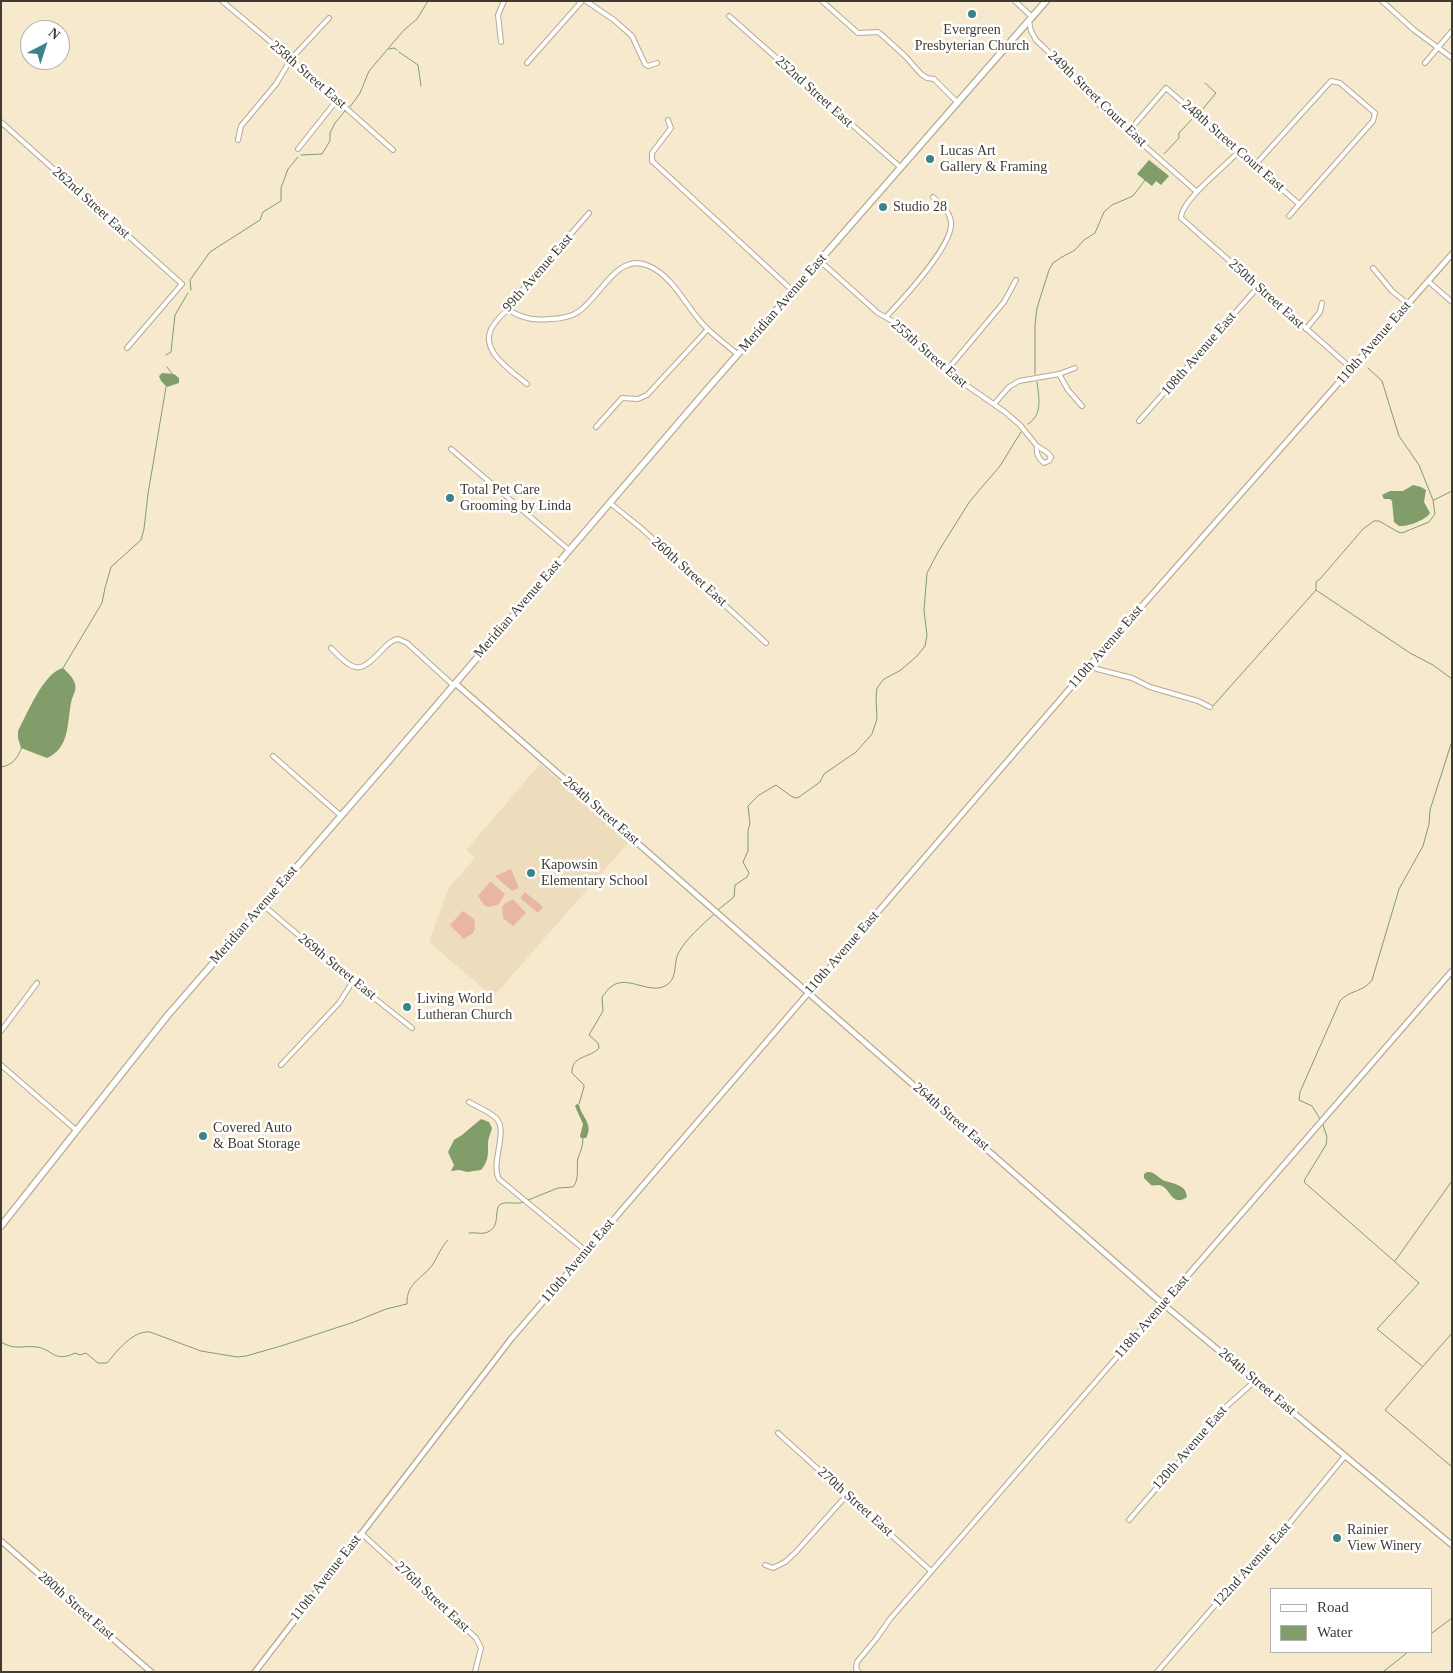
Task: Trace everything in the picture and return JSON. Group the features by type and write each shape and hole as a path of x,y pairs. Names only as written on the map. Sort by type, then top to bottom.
{"main road":[{"name":"Meridian Avenue East","path":"1,1226 168,1015 610,502 820,262 900,167 1046,1"}],"street":[{"name":"258th Street East","path":"222,1 393,150"},
{"path":"527,64 582,1"},
{"path":"586,1 614,20 632,36 645,64 648,66 657,63"},
{"path":"822,1 858,33 878,32 905,56 921,74 926,78 934,79 957,102"},
{"path":"1015,1 1031,18"},
{"path":"1382,1 1414,30 1452,58"},
{"path":"502,42 498,15 503,2"},
{"name":"252nd Street East","path":"729,16 900,167"},
{"path":"238,140 242,126 276,84 291,60 329,18"},
{"name":"249th Street Court East","path":"1031,18 1030,31 1039,44 1072,75 1104,110 1197,192"},
{"path":"1425,63 1452,31"},
{"path":"1255,165 1328,82 1334,80 1340,83 1375,115 1373,121 1289,216"},
{"name":"248th Street Court East","path":"1128,132 1166,88 1299,204"},
{"path":"298,149 337,100"},
{"path":"668,120 671,126 670,131 652,153 651,158 657,168 793,291"},
{"name":"262nd Street East","path":"1,122 182,284 127,348"},
{"path":"1197,192 1239,151"},
{"name":"250th Street East","path":"1197,192 1182,212 1181,218 1351,368"},
{"path":"886,318 928,268 947,239 951,226 950,216 932,197"},
{"name":"99th Avenue East","path":"527,384 496,357 490,347 488,334 499,318 509,310 512,302 589,212"},
{"name":"110th Avenue East","path":"255,1672 511,1339 1090,664 1452,254"},
{"name":"255th Street East","path":"820,262 878,313 896,323 972,390 994,403 1020,425 1037,446 1050,454 1051,459 1049,462 1044,463 1038,458 1037,446"},
{"path":"509,310 532,320 572,316 584,308 621,268 637,263 651,266 669,282 708,329 738,355"},
{"path":"1373,268 1392,290 1408,304"},
{"path":"948,369 1004,302 1016,280"},
{"path":"1428,281 1452,302"},
{"name":"108th Avenue East","path":"1139,421 1258,287"},
{"path":"1306,329 1320,312 1322,303"},
{"path":"596,427 620,400 626,397 638,399 644,397 708,329"},
{"path":"994,403 1019,381 1059,374 1076,368"},
{"path":"1059,374 1068,390 1082,406"},
{"path":"452,449 569,550"},
{"name":"260th Street East","path":"610,502 766,643"},
{"path":"331,648 352,667 360,668 367,665 390,642 398,639 407,643 454,684"},
{"path":"1090,664 1097,670 1132,678 1150,686 1198,700 1210,707"},
{"name":"264th Street East","path":"454,684 1164,1304 1452,1546"},
{"path":"273,756 340,816"},
{"name":"269th Street East","path":"263,905 412,1028"},
{"name":"118th Avenue East","path":"859,1672 856,1666 857,1662 876,1639 886,1623 1452,971"},
{"path":"281,1065 339,1003 353,981"},
{"path":"1,1031 37,983"},
{"path":"1,1065 76,1130"},
{"path":"469,1102 493,1116 499,1122 496,1169 499,1178 586,1251"},
{"name":"120th Avenue East","path":"1129,1520 1228,1404 1255,1381"},
{"name":"270th Street East","path":"778,1433 931,1571"},
{"name":"122nd Avenue East","path":"1157,1672 1221,1598 1265,1553 1345,1456"},
{"path":"765,1565 773,1568 788,1559 846,1494"},
{"name":"276th Street East","path":"361,1533 476,1638 481,1648 475,1672"},
{"name":"280th Street East","path":"1,1541 151,1672"}],"shaded area":[{"name":"Kapowsin Elementary School","path":"540,764 629,842 493,997 429,942 448,889 475,858 466,850"},
{"path":"511,869 519,888 512,891 495,876"},
{"path":"490,882 505,894 498,905 488,907 484,905 478,896"},
{"path":"525,892 543,907 538,913 520,898"},
{"path":"513,899 526,913 513,926 503,918 502,908 504,904"},
{"path":"463,911 474,919 475,929 473,933 464,939 450,925"}],"water":[{"path":"1149,160 1169,176 1161,185 1156,181 1152,186 1137,174"},
{"path":"162,373 174,374 179,378 179,383 167,387 159,376"},
{"path":"1413,485 1426,490 1424,502 1430,513 1416,523 1399,526 1394,522 1392,501 1384,499 1382,495 1390,491 1403,491"},
{"path":"63,668 73,679 75,689 64,741 54,754 47,758 21,748 18,731 43,685 56,671"},
{"path":"577,1104 588,1125 589,1129 586,1138 581,1138 580,1136 583,1124 575,1106"},
{"path":"481,1119 489,1122 492,1128 488,1141 487,1160 481,1170 467,1172 451,1171 454,1165 448,1152 454,1140"},
{"path":"1147,1172 1182,1187 1187,1197 1182,1200 1174,1199 1163,1187 1151,1185 1144,1178 1144,1174"}],"waterway":[{"path":"350,107 360,93 369,71 404,30 417,19 428,1"},
{"path":"389,49 394,48 397,50"},
{"path":"399,52 418,65 421,86"},
{"path":"1202,110 1216,93 1205,83"},
{"path":"301,155 322,154 330,141 330,133 335,123 345,111"},
{"path":"1164,154 1179,138 1179,133 1193,118"},
{"path":"191,290 190,280 210,252 260,220 263,212 281,201 281,188 288,169 298,157"},
{"path":"1035,374 1037,308 1049,270 1053,263 1075,250 1084,240 1095,233 1104,212 1112,205 1133,196 1145,180"},
{"path":"166,355 171,352 175,315 188,293"},
{"path":"167,367 173,375"},
{"path":"1316,590 1316,582 1363,529 1374,521 1379,521 1402,533 1429,522 1435,514 1433,500 1419,465 1399,436 1382,381 1368,368"},
{"path":"1028,424 1033,420 1038,411 1037,382"},
{"path":"63,668 102,603 111,567 141,540 166,387"},
{"path":"719,909 734,897 735,885 747,877 749,873 743,862 748,851 748,830 750,824 748,806 759,795 776,785 791,796 799,797 820,782 824,774 856,752 872,734 877,719 877,688 884,679 901,670 925,646 927,635 924,610 927,573 970,501 1000,466 1021,432"},
{"path":"1434,500 1452,491"},
{"path":"1213,706 1316,590 1452,679"},
{"path":"1320,1119 1312,1106 1299,1100 1300,1092 1340,1001 1344,997 1365,987 1372,980 1399,889 1423,846 1429,824 1430,810 1452,741"},
{"path":"1,767 9,765 22,747"},
{"path":"579,1104 584,1085 572,1073 573,1067 578,1060 599,1048 598,1043 589,1035 603,1011 602,997 611,987 618,983 625,982 655,988 668,984 673,977 677,956 682,947 694,932 713,915"},
{"path":"1323,1125 1327,1137 1326,1145 1304,1182 1419,1283 1377,1329 1422,1366"},
{"path":"528,1200 558,1188 573,1187 577,1177 578,1158 583,1138"},
{"path":"1395,1261 1452,1181"},
{"path":"469,1233 485,1233 490,1231 496,1223 498,1206 501,1204 524,1202"},
{"path":"1,1342 15,1347 37,1347 63,1357 75,1353 80,1355 86,1353 98,1363 107,1363 132,1338 138,1334 150,1332 201,1351 237,1357 246,1356 354,1322 386,1309 407,1304 407,1297 412,1285 429,1269 448,1240"},
{"path":"1452,1333 1385,1410 1452,1467"},
{"path":"1433,1632 1452,1618"},
{"path":"1383,1672 1407,1653"}],"place":[{"name":"Evergreen Presbyterian Church","path":"972,14"},
{"name":"Lucas Art Gallery & Framing","path":"930,159"},
{"name":"Studio 28","path":"883,207"},
{"name":"Total Pet Care Grooming by Linda","path":"450,498"},
{"name":"Kapowsin Elementary School","path":"531,873"},
{"name":"Living World Lutheran Church","path":"407,1007"},
{"name":"Covered Auto & Boat Storage","path":"203,1136"},
{"name":"Rainier View Winery","path":"1337,1538"}]}
